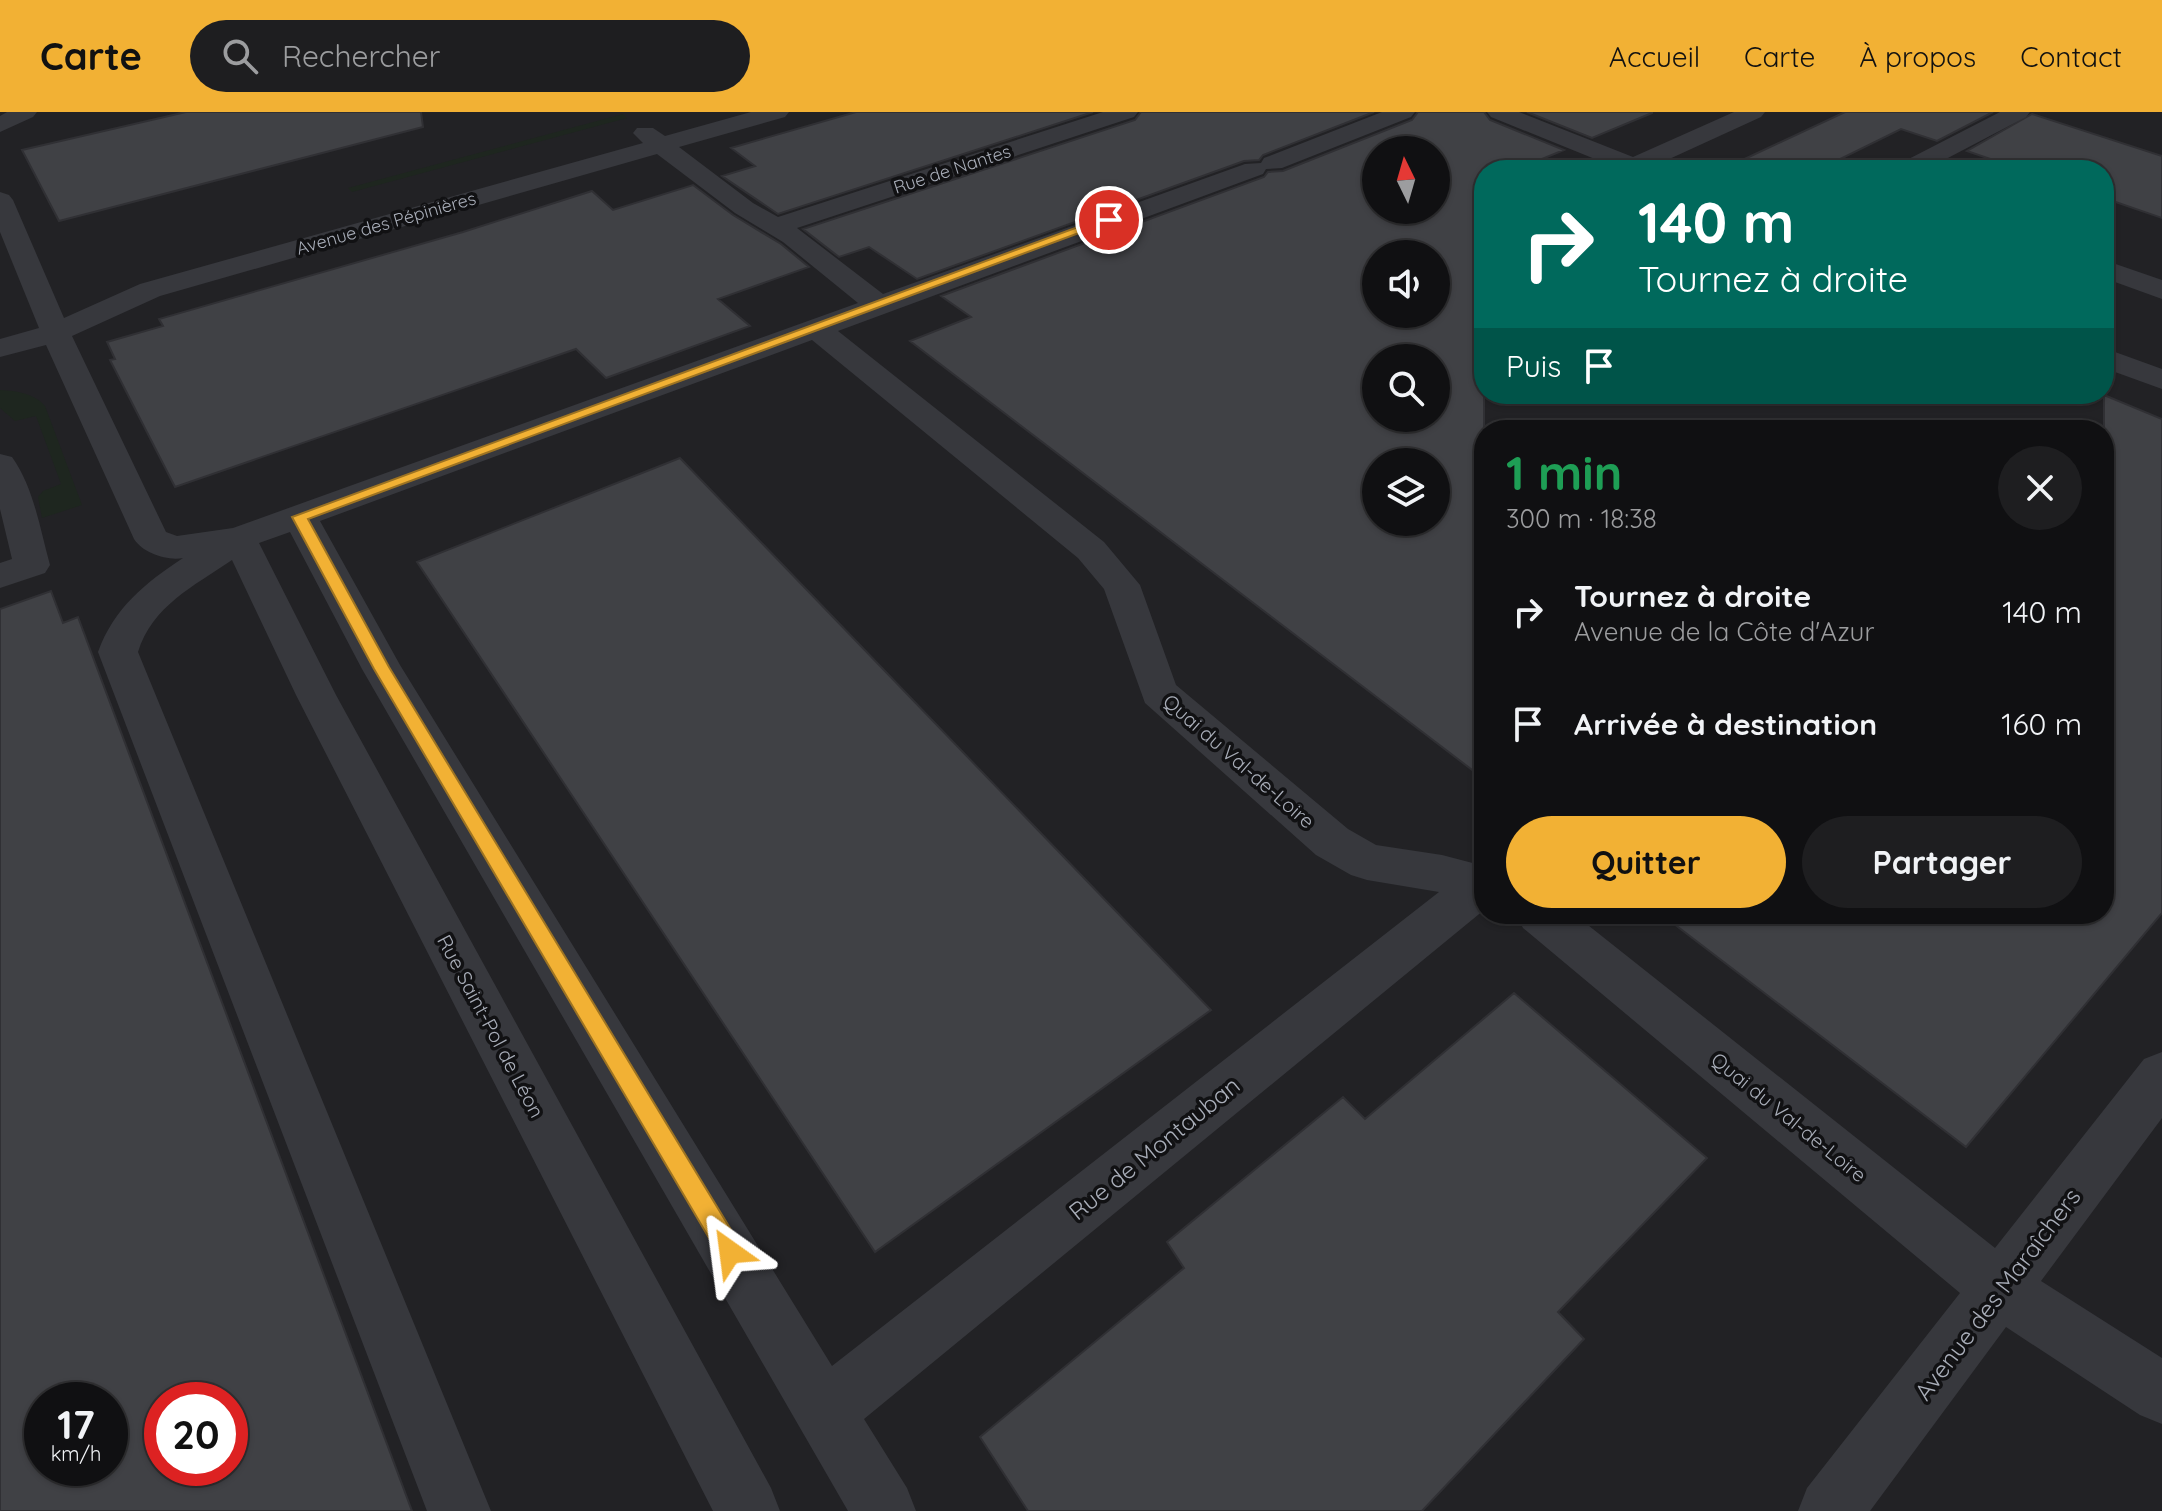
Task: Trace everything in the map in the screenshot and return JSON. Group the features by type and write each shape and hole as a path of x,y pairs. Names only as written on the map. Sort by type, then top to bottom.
{"street":[{"path":"0,125 25,112"},
{"name":"Avenue des Pépinières","path":"0,348 56,331 150,290 652,139 720,112"},
{"name":"Avenue des Pépinières","path":"97,286 652,139 777,112"},
{"name":"Rue de Nantes","path":"777,226 1126,112"},
{"path":"0,200 56,331 152,539 174,548 239,538 300,517 1263,166 1403,112"},
{"path":"1499,112 1619,160"},
{"path":"1655,160 1753,112"},
{"path":"1925,160 2018,112"},
{"path":"652,139 744,208 777,226 879,305"},
{"path":"2114,272 2162,290"},
{"name":"Avenue des Pépinières","path":"56,331 71,294"},
{"name":"Quai du Val-de-Loire","path":"816,328 1091,550 1121,585 1159,693 1332,842 1367,862 1474,883"},
{"path":"0,367 56,331"},
{"path":"2114,361 2162,380"},
{"path":"0,464 15,499 32,565 0,576"},
{"path":"300,517 382,669 825,1411 876,1508"},
{"path":"239,538 143,605 123,632 118,652 459,1511"},
{"name":"Rue Saint-Pol de Léon","path":"239,538 316,695 748,1511"},
{"name":"Rue de Montauban","path":"825,1411 1474,892"},
{"name":"Quai du Val-de-Loire","path":"1552,924 2000,1289 2162,1393"},
{"name":"Avenue des Maraîchers","path":"1830,1511 2162,1076"}],"shaded area":[{"path":"0,112 2162,112 2162,1511 0,1511"},
{"path":"623,114 627,118 352,192 348,188"},
{"path":"0,390 30,395 45,406 82,505 42,518 38,497 43,491 61,484 36,416 15,421 0,408"}],"building":[{"path":"186,112 421,112 423,127 59,221 22,150"},
{"path":"856,112 1093,112 778,214 722,176 755,166 731,148"},
{"path":"1141,112 1374,112 1263,155 1259,160 1244,161 917,279 869,247 839,257 803,229 1135,120"},
{"path":"1418,112 1484,112 1490,120 1564,150 1540,160 1474,160 1474,404 1484,404 1484,420 1474,420 1474,771 910,341 971,317 941,296 1264,177 1268,172 1283,171 1362,140 1362,224 1450,224 1450,136 1372,136 1412,120"},
{"path":"1527,112 1652,112 1652,113 1592,138"},
{"path":"1845,112 1993,112 1937,141 1901,129 1838,160 1742,160"},
{"path":"2032,114 2162,156 2162,218 2114,201 2114,160 1993,160 1967,151"},
{"path":"693,185 733,215 781,244 809,267 718,299 750,326 606,378 576,349 175,487 110,360 115,359 107,342 163,326 159,319 463,232 592,191 613,210"},
{"path":"2114,399 2162,419 2162,913 1966,1147 1674,924 2114,924 2114,420 2104,420 2104,404 2114,404"},
{"path":"680,458 1211,1010 875,1252 417,562"},
{"path":"51,591 63,623 78,617 412,1511 0,1511 0,609"},
{"path":"1514,993 1707,1158 1558,1312 1584,1339 1422,1511 1028,1511 980,1437 1184,1268 1167,1242 1343,1097 1365,1119"}],"route":[{"path":"730,1252 382,669 300,517 1109,220"}]}
